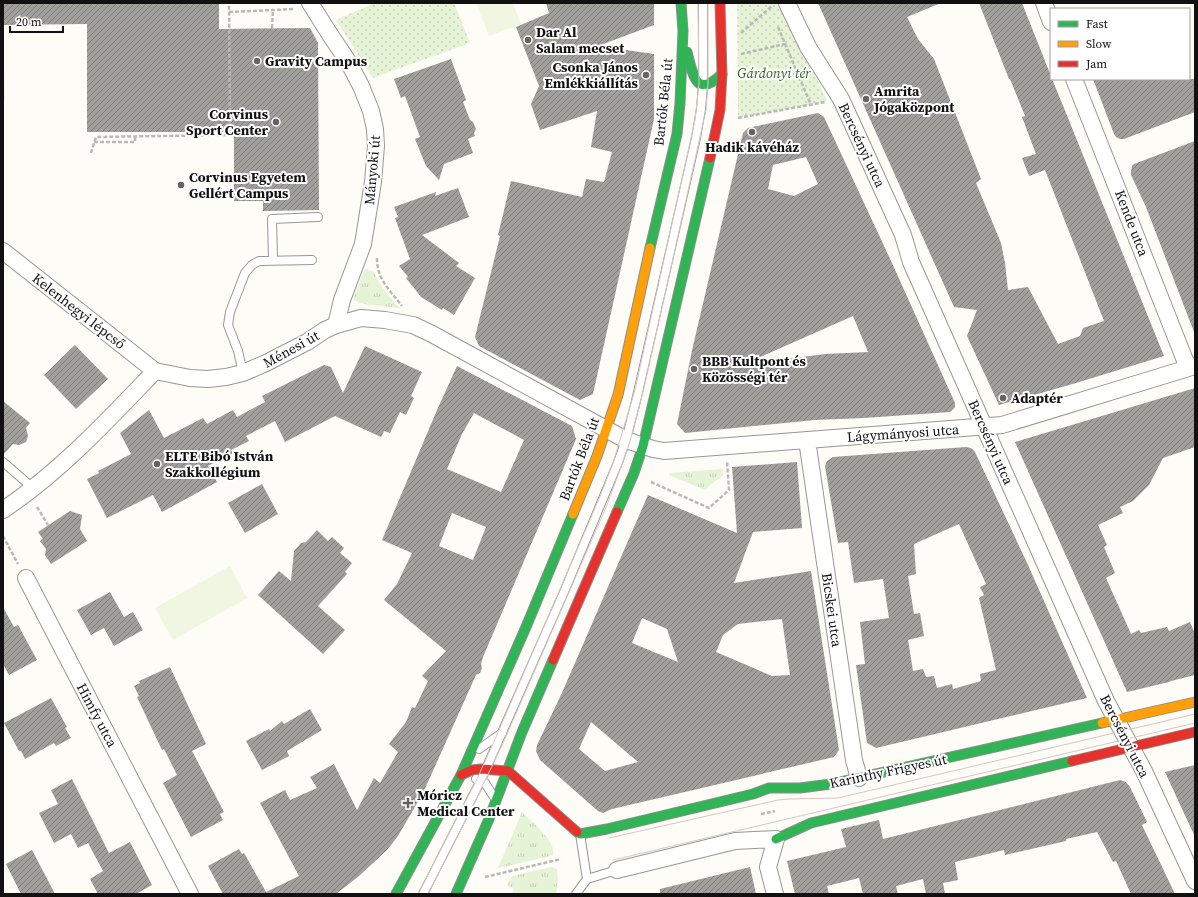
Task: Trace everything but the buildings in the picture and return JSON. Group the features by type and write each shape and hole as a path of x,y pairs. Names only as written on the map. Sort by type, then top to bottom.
{"main road":[{"name":"Bartók Béla út","path":"396,894 459,779 526,627 607,430 618,395 676,134 680,103 683,31 681,3"},
{"path":"456,894 496,801 522,732 634,473 642,446 658,387 720,110 722,74 720,3"},
{"path":"683,31 694,79 703,85 708,85 716,81 722,74"},
{"name":"Karinthy Frigyes út","path":"580,834 607,830 738,798 769,788 800,788 831,784 1195,702"},
{"path":"776,839 811,822 1195,732"},
{"path":"459,779 472,770 486,769 508,771 573,830 580,834"},
{"path":"391,894 403,882"}],"street":[{"name":"Mányoki út","path":"310,3 352,69 361,86 371,111 375,129 376,146 373,182 363,244 342,300 336,325"},
{"name":"Bercsényi utca","path":"787,3 808,47 841,99 903,235 910,262 1106,701 1144,771 1195,881"},
{"path":"1044,3 1050,19"},
{"name":"Kende utca","path":"1074,80 1191,367"},
{"name":"Kelenhegyi lépcső","path":"3,251 155,371"},
{"name":"Ménesi út","path":"155,371 190,378 208,379 226,377 243,373 288,352 336,325 361,318 385,320 413,325 607,430"},
{"name":"Lágymányosi utca","path":"607,430 642,446 664,451 984,427 1002,425 1191,367"},
{"path":"3,510 33,488 106,421 155,371"},
{"name":"Bicskei utca","path":"807,440 854,760 859,778"},
{"name":"Himfy utca","path":"26,578 190,894"},
{"path":"617,870 735,841 776,839 768,867 775,894"}],"lane":[{"path":"423,894 481,780 503,732 567,585 626,440 696,138 703,85 703,3"},
{"path":"273,260 272,219 318,217"},
{"path":"243,373 238,351 228,326 230,312 245,273 252,265 259,261 312,260"},
{"path":"3,462 33,488"},
{"path":"469,755 503,732"},
{"path":"503,732 508,771"},
{"path":"459,779 481,780 489,788 496,801"},
{"path":"580,834 587,879"},
{"path":"576,894 587,879 617,870"},
{"path":"429,894 433,875"}],"path":[{"path":"91,153 96,137 230,135 229,3"},
{"path":"768,3 773,15"},
{"path":"738,36 776,3"},
{"path":"229,12 273,10 272,28"},
{"path":"776,22 811,105"},
{"path":"738,55 785,44"},
{"path":"738,118 841,99"},
{"path":"94,142 135,142 135,137"},
{"path":"377,268 388,290 402,305"},
{"path":"650,482 709,508 729,490 728,476"},
{"path":"37,508 48,525"},
{"path":"3,536 26,578"},
{"path":"756,815 774,811"},
{"path":"482,878 561,859"}],"green space":[{"path":"375,3 454,3 470,43 373,78 336,20"},
{"path":"476,3 513,3 521,24 489,36"},
{"name":"Gárdonyi tér","path":"737,3 782,3 827,101 738,118"},
{"path":"3,33 5,100 3,100"},
{"path":"365,269 373,271 385,291 401,309 364,304 354,300 354,296"},
{"path":"723,469 723,476 705,490 669,475 669,473"},
{"path":"230,566 247,598 173,640 155,608"},
{"path":"522,812 547,838 551,844 553,855 498,868"},
{"path":"552,867 557,869 558,879 556,894 512,894 514,889 507,885 512,876"}],"tram line":[{"path":"418,894 477,779 599,499 613,463 635,390 695,120 699,83 698,3"},
{"path":"428,894 504,741 607,505 630,441 644,388 706,110 708,85 708,3"},
{"path":"609,838 778,800 838,798 1195,714"},
{"path":"613,860 1195,723"}],"traffic: fast":[{"path":"650,248 677,134 683,31 681,3"},
{"path":"687,52 694,76 701,84 706,84 713,81 722,74"},
{"path":"617,512 634,473 643,446 710,158"},
{"path":"396,894 461,775 526,627 573,514"},
{"path":"456,894 489,819 522,732 553,660"},
{"path":"577,832 580,834 607,829 753,794 769,788 800,788 831,784 1102,723"},
{"path":"776,839 811,823 1072,761"}],"traffic: slow":[{"path":"573,514 597,456 618,395 650,248"},
{"path":"1102,723 1195,702"}],"traffic: jam":[{"path":"710,158 720,110 722,74 720,3"},
{"path":"553,660 617,512"},
{"path":"1072,761 1195,732"},
{"path":"461,775 472,770 481,769 508,771 577,832"}],"place":[{"name":"Dar Al Salam mecset","path":"528,40"},
{"name":"Gravity Campus","path":"257,61"},
{"name":"Csonka János Emlékkiállítás","path":"646,75"},
{"name":"Amrita Jógaközpont","path":"866,99"},
{"name":"Corvinus Sport Center","path":"276,122"},
{"name":"Hadik kávéház","path":"752,132"},
{"name":"Corvinus Egyetem Gellért Campus","path":"181,185"},
{"name":"BBB Kultpont és Közösségi tér","path":"694,369"},
{"name":"Adaptér","path":"1003,398"},
{"name":"ELTE Bibó István Szakkollégium","path":"157,464"},
{"name":"Móricz Medical Center","path":"408,803"}]}
